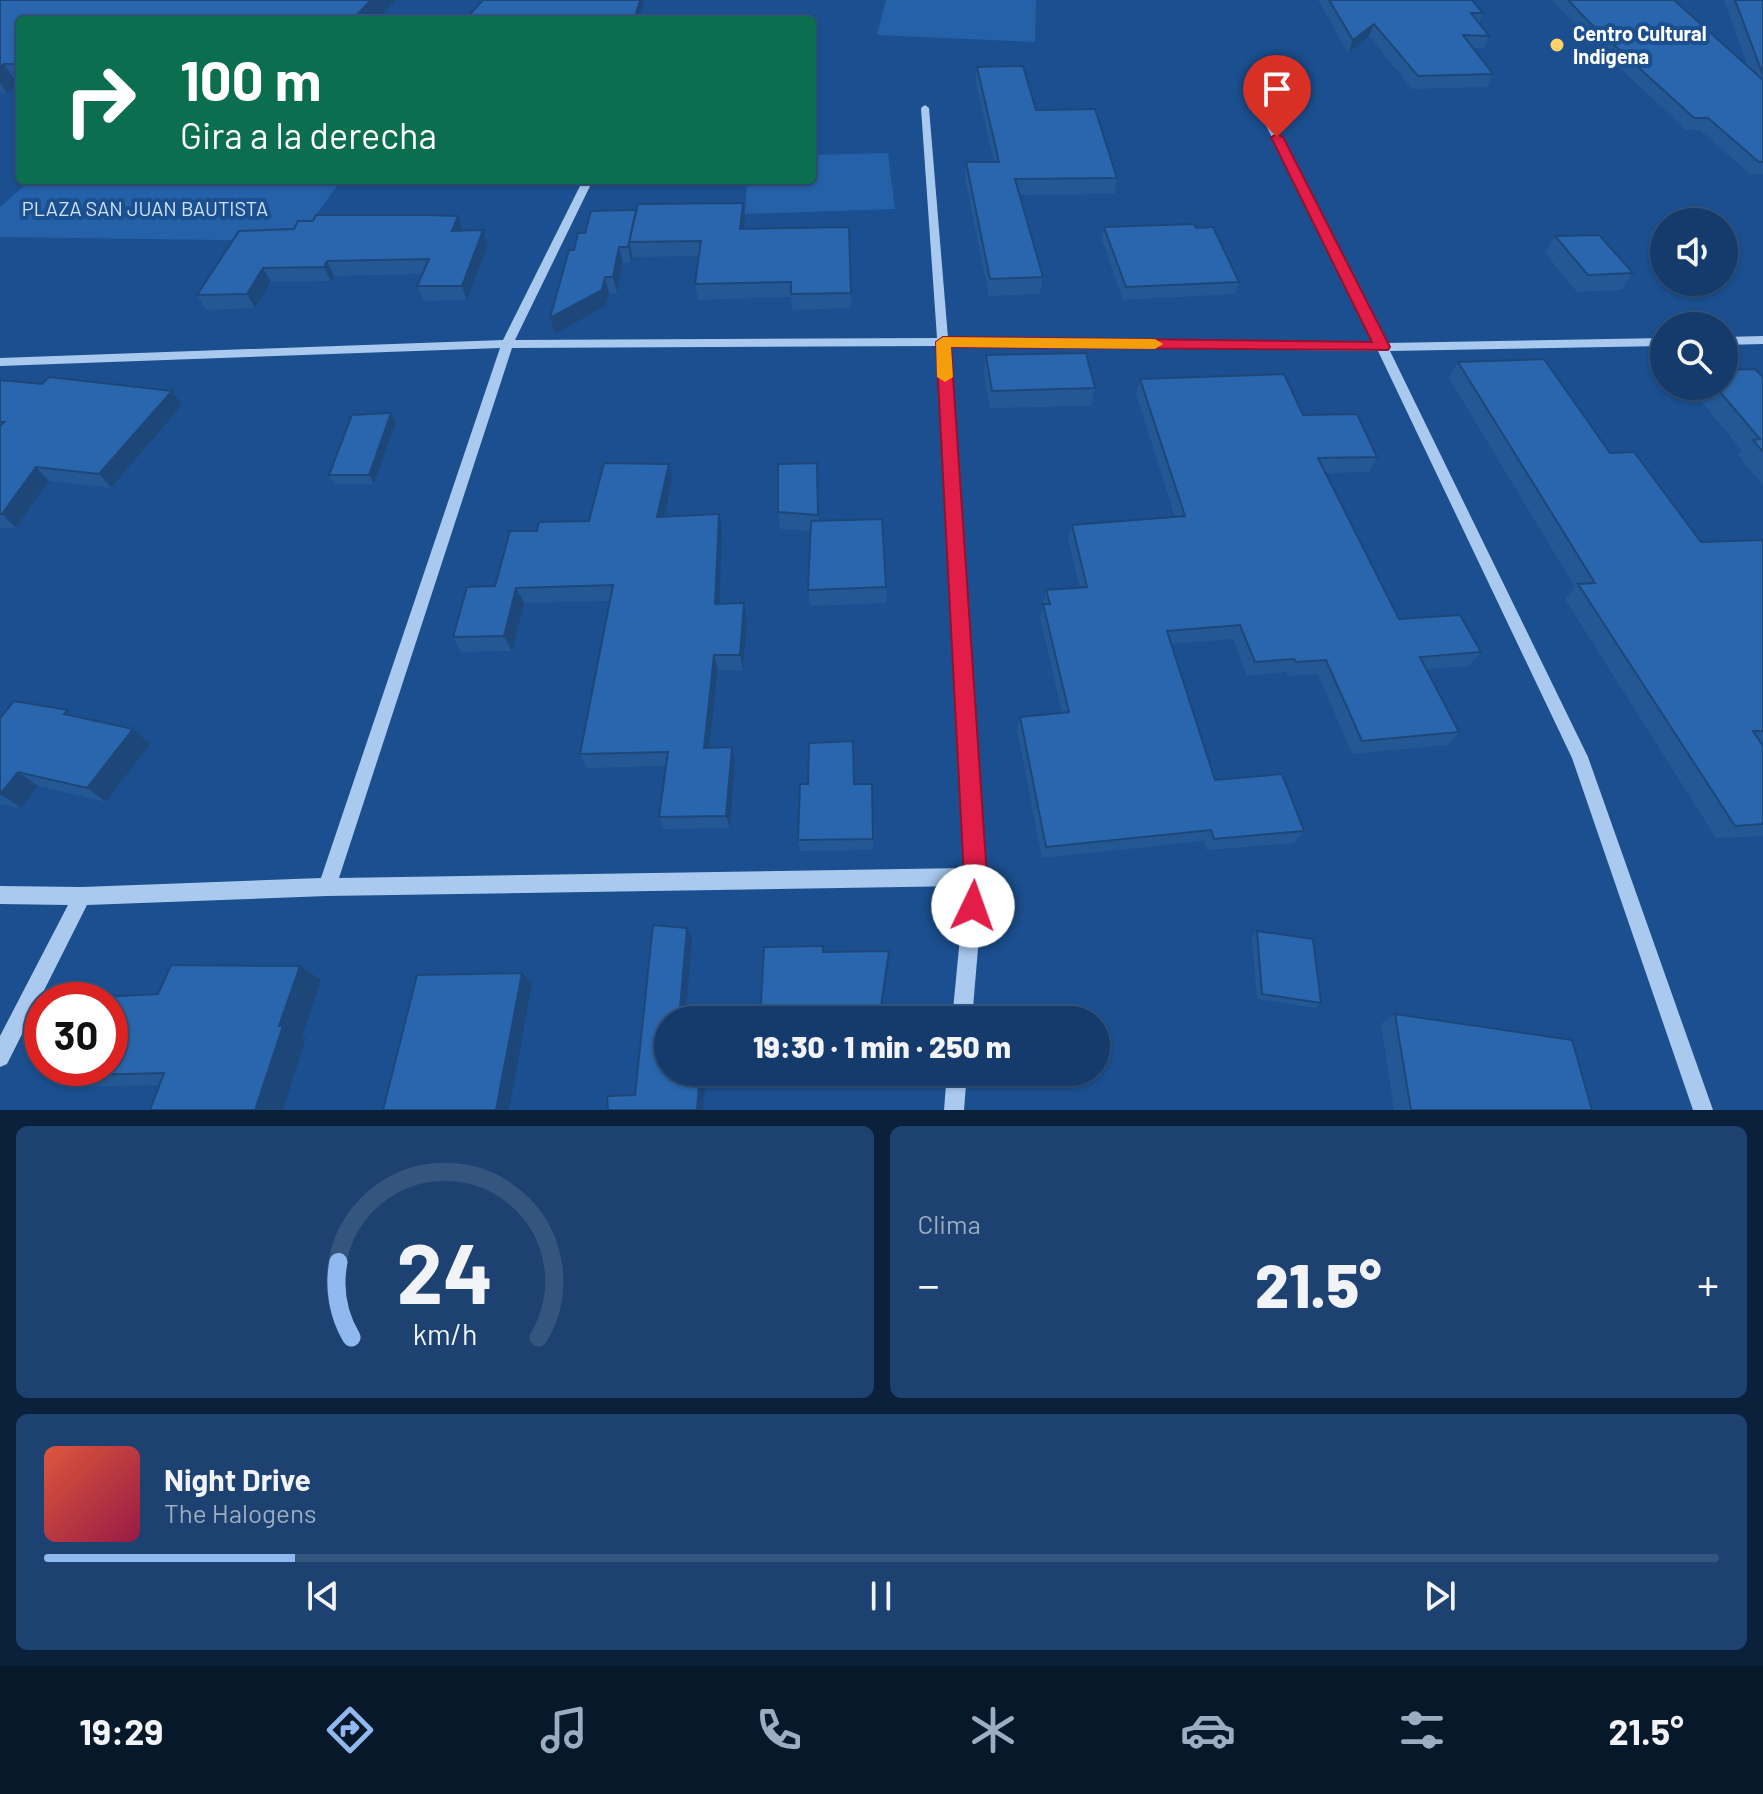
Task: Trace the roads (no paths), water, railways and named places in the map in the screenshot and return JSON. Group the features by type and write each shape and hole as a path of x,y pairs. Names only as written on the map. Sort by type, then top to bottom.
{"street":[{"path":"1250,85 1382,347 1580,757 1703,1110"},
{"path":"925,108 943,342 975,877 963,1006"},
{"path":"327,887 507,344 586,184"},
{"path":"1738,341 1763,340"},
{"path":"0,362 507,344 943,342 1382,347 1650,342"},
{"path":"0,895 82,896 327,887 975,877"},
{"path":"0,1057 82,896"},
{"path":"954,1110 956,1086"}],"place":[{"name":"Centro Cultural Indigena","path":"1557,45"}],"park label":[{"name":"PLAZA SAN JUAN BAUTISTA","path":"145,209"}]}
